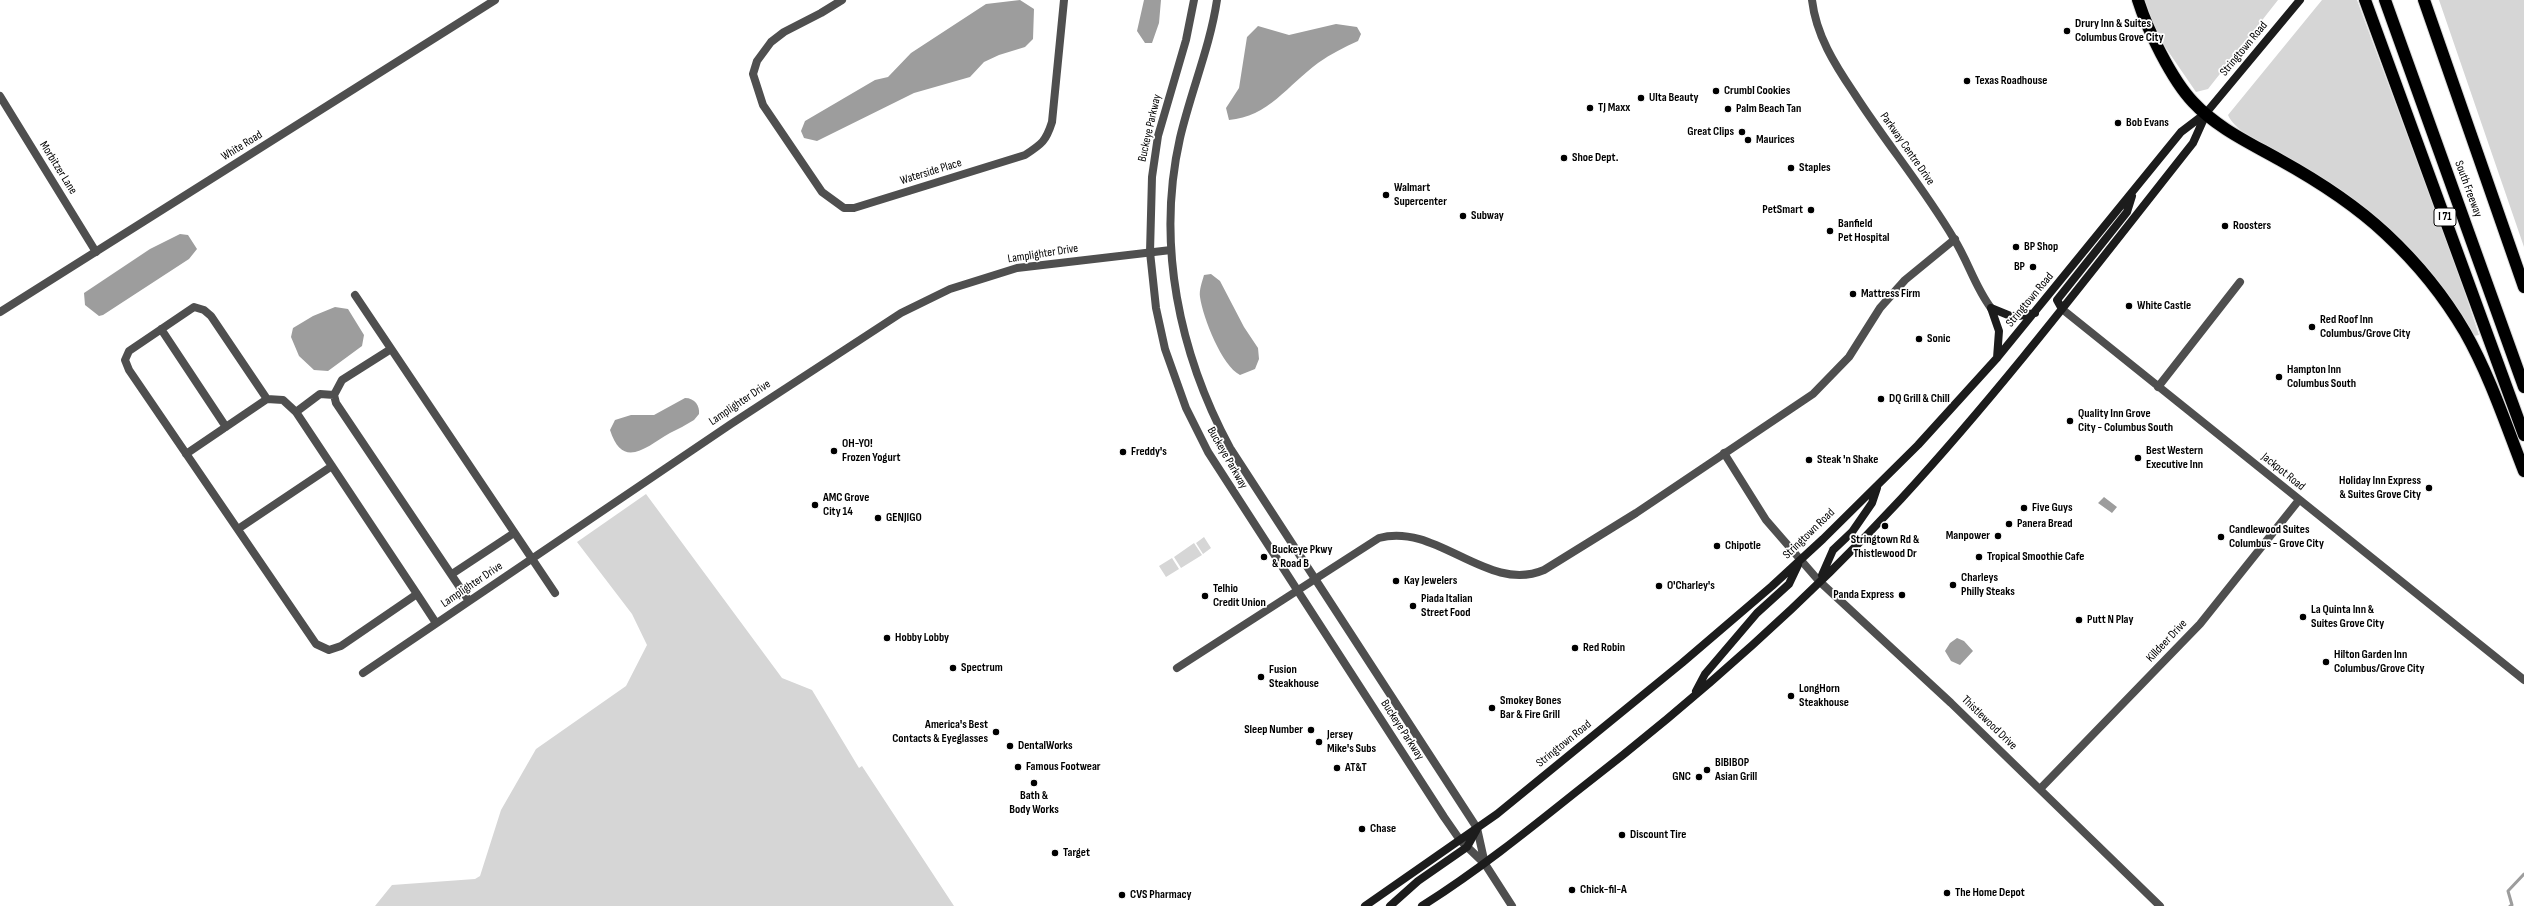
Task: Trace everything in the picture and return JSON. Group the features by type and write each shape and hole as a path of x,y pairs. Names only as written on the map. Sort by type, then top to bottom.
{"highway":[{"path":"2138,0 2156,44 2193,102 2232,133 2338,196 2386,234 2407,256 2444,300 2465,332 2486,377 2524,471"},
{"name":"I 71","path":"2365,0 2524,435"},
{"name":"South Freeway","path":"2385,0 2524,387"},
{"name":"South Freeway","path":"2424,0 2524,286"}],"main road":[{"name":"Stringtown Road","path":"1365,906 1477,828 1682,663 1800,560 1878,485 1948,413 1997,358 2181,132 2206,113 2300,0"},
{"name":"Stringtown Road","path":"1422,906 1485,864 1693,697 1819,581 1928,468 2062,309 2193,144 2206,113"},
{"path":"2062,309 2057,300 2127,212 2132,193"},
{"path":"1991,308 2013,317 2035,312"},
{"path":"1991,308 1999,331 1997,358"},
{"path":"1819,581 1833,550 1852,532 1872,503 1878,485"},
{"path":"1693,697 1705,674 1757,613 1789,584 1800,560"},
{"path":"1390,906 1418,881 1467,847 1477,828"}],"street":[{"name":"White Road","path":"0,312 496,0"},
{"name":"Waterside Place","path":"842,0 821,13 784,32 770,42 763,50 754,71 757,89 763,104 822,192 844,208 854,208 1025,155 1039,146 1046,138 1052,122 1064,0"},
{"name":"Buckeye Parkway","path":"1194,0 1186,40 1158,136 1152,177 1150,252 1160,328 1186,408 1214,463 1297,592 1460,840 1485,864 1512,906"},
{"name":"Buckeye Parkway","path":"1217,0 1207,45 1180,138 1173,182 1171,250 1177,303 1184,335 1207,402 1230,448 1477,828 1485,864"},
{"name":"Parkway Centre Drive","path":"1812,0 1814,12 1833,61 1870,119 1955,239 1980,294 1991,308"},
{"name":"Morbitzer Lane","path":"0,96 96,252"},
{"path":"1177,668 1379,538 1396,535 1412,537 1504,573 1522,576 1534,574 1561,560 1636,513 1813,394 1849,357 1880,308 1905,280 1955,239"},
{"name":"Lamplighter Drive","path":"363,673 825,360 901,313 950,289 1017,268 1171,250"},
{"path":"2158,387 2240,282"},
{"path":"355,296 555,593"},
{"path":"267,399 211,316 204,310 194,307 129,351 125,360 129,370 316,644 329,650 341,646 417,594"},
{"name":"Jackpot Road","path":"2062,309 2524,680"},
{"path":"161,329 226,427"},
{"path":"391,349 342,380 334,394 336,403 469,601"},
{"path":"296,412 320,394 334,394"},
{"path":"186,454 267,399 283,400 296,412 436,623"},
{"name":"Thistlewood Drive","path":"1724,453 1766,520 1819,581 2040,789 2160,906"},
{"path":"238,529 332,466"},
{"name":"Killdeer Drive","path":"2040,789 2200,624 2299,500"},
{"path":"452,574 514,533"}],"shaded area":[{"path":"1020,0 1034,9 1033,39 1025,47 999,55 984,62 970,77 914,93 817,141 804,138 801,131 805,121 875,80 888,77 911,53 986,4"},
{"path":"1144,0 1161,0 1159,23 1152,43 1145,43 1137,31"},
{"path":"2144,0 2278,0 2208,89 2196,92 2159,38"},
{"path":"2322,0 2357,0 2458,272 2479,335 2474,336 2447,294 2416,256 2363,206 2331,183 2280,156 2247,135 2235,125 2228,115"},
{"path":"2439,0 2524,0 2524,247"},
{"path":"1336,24 1357,27 1361,34 1358,41 1318,63 1277,99 1255,113 1243,118 1229,120 1226,108 1239,88 1247,37 1258,26 1289,35"},
{"path":"180,234 188,235 197,249 189,259 103,315 99,316 85,305 84,293 150,249"},
{"path":"1211,274 1220,281 1244,327 1258,348 1259,359 1255,369 1240,375 1233,370 1220,352 1205,317 1200,289 1204,275"},
{"path":"335,307 348,309 364,335 362,346 328,371 314,370 299,356 291,337 293,328 313,316"},
{"path":"685,398 692,399 698,405 699,414 694,420 644,449 636,452 622,450 615,442 610,430 615,420 631,415 654,415"},
{"path":"646,494 782,678 812,690 859,768 862,766 954,906 375,906 392,885 475,879 480,876 501,810 536,749 626,686 647,645 632,614 577,542"},
{"path":"2104,497 2117,507 2112,513 2098,503"},
{"path":"1204,537 1211,548 1203,554 1196,543"},
{"path":"1194,543 1202,555 1181,568 1174,557"},
{"path":"1172,558 1179,569 1166,577 1159,566"},
{"path":"1957,638 1964,641 1973,651 1960,665 1951,661 1945,651 1950,643"}],"waterway":[{"path":"2510,906 2512,905 2508,891 2524,874"}],"place":[{"name":"Drury Inn & Suites Columbus Grove City","path":"2067,31"},
{"name":"Texas Roadhouse","path":"1967,81"},
{"name":"Crumbl Cookies","path":"1716,91"},
{"name":"Ulta Beauty","path":"1641,98"},
{"name":"TJ Maxx","path":"1590,108"},
{"name":"Palm Beach Tan","path":"1728,109"},
{"name":"Bob Evans","path":"2118,123"},
{"name":"Great Clips","path":"1742,132"},
{"name":"Maurices","path":"1748,140"},
{"name":"Shoe Dept.","path":"1564,158"},
{"name":"Staples","path":"1791,168"},
{"name":"Walmart Supercenter","path":"1386,195"},
{"name":"PetSmart","path":"1811,210"},
{"name":"Subway","path":"1463,216"},
{"name":"Roosters","path":"2225,226"},
{"name":"Banfield Pet Hospital","path":"1830,231"},
{"name":"BP Shop","path":"2016,247"},
{"name":"BP","path":"2033,267"},
{"name":"Mattress Firm","path":"1853,294"},
{"name":"White Castle","path":"2129,306"},
{"name":"Red Roof Inn Columbus/Grove City","path":"2312,327"},
{"name":"Sonic","path":"1919,339"},
{"name":"Hampton Inn Columbus South","path":"2279,377"},
{"name":"DQ Grill & Chill","path":"1881,399"},
{"name":"Quality Inn Grove City - Columbus South","path":"2070,421"},
{"name":"OH-YO! Frozen Yogurt","path":"834,451"},
{"name":"Freddy's","path":"1123,452"},
{"name":"Best Western Executive Inn","path":"2138,458"},
{"name":"Steak 'n Shake","path":"1809,460"},
{"name":"Holiday Inn Express & Suites Grove City","path":"2429,488"},
{"name":"AMC Grove City 14","path":"815,505"},
{"name":"Five Guys","path":"2024,508"},
{"name":"GENJIGO","path":"878,518"},
{"name":"Panera Bread","path":"2009,524"},
{"name":"Stringtown Rd & Thistlewood Dr","path":"1885,526"},
{"name":"Manpower","path":"1998,536"},
{"name":"Candlewood Suites Columbus - Grove City","path":"2221,537"},
{"name":"Chipotle","path":"1717,546"},
{"name":"Buckeye Pkwy & Road B","path":"1264,557"},
{"name":"Tropical Smoothie Cafe","path":"1979,557"},
{"name":"Kay Jewelers","path":"1396,581"},
{"name":"Charleys Philly Steaks","path":"1953,585"},
{"name":"O'Charley's","path":"1659,586"},
{"name":"Panda Express","path":"1902,595"},
{"name":"Telhio Credit Union","path":"1205,596"},
{"name":"Piada Italian Street Food","path":"1413,606"},
{"name":"La Quinta Inn & Suites Grove City","path":"2303,617"},
{"name":"Putt N Play","path":"2079,620"},
{"name":"Hobby Lobby","path":"887,638"},
{"name":"Red Robin","path":"1575,648"},
{"name":"Hilton Garden Inn Columbus/Grove City","path":"2326,662"},
{"name":"Spectrum","path":"953,668"},
{"name":"Fusion Steakhouse","path":"1261,677"},
{"name":"LongHorn Steakhouse","path":"1791,696"},
{"name":"Smokey Bones Bar & Fire Grill","path":"1492,708"},
{"name":"Sleep Number","path":"1311,730"},
{"name":"America's Best Contacts & Eyeglasses","path":"996,732"},
{"name":"Jersey Mike's Subs","path":"1319,742"},
{"name":"DentalWorks","path":"1010,746"},
{"name":"Famous Footwear","path":"1018,767"},
{"name":"AT&T","path":"1337,768"},
{"name":"BIBIBOP Asian Grill","path":"1707,770"},
{"name":"GNC","path":"1699,777"},
{"name":"Bath & Body Works","path":"1034,783"},
{"name":"Chase","path":"1362,829"},
{"name":"Discount Tire","path":"1622,835"},
{"name":"Target","path":"1055,853"},
{"name":"Chick-fil-A","path":"1572,890"},
{"name":"The Home Depot","path":"1947,893"},
{"name":"CVS Pharmacy","path":"1122,895"}]}
